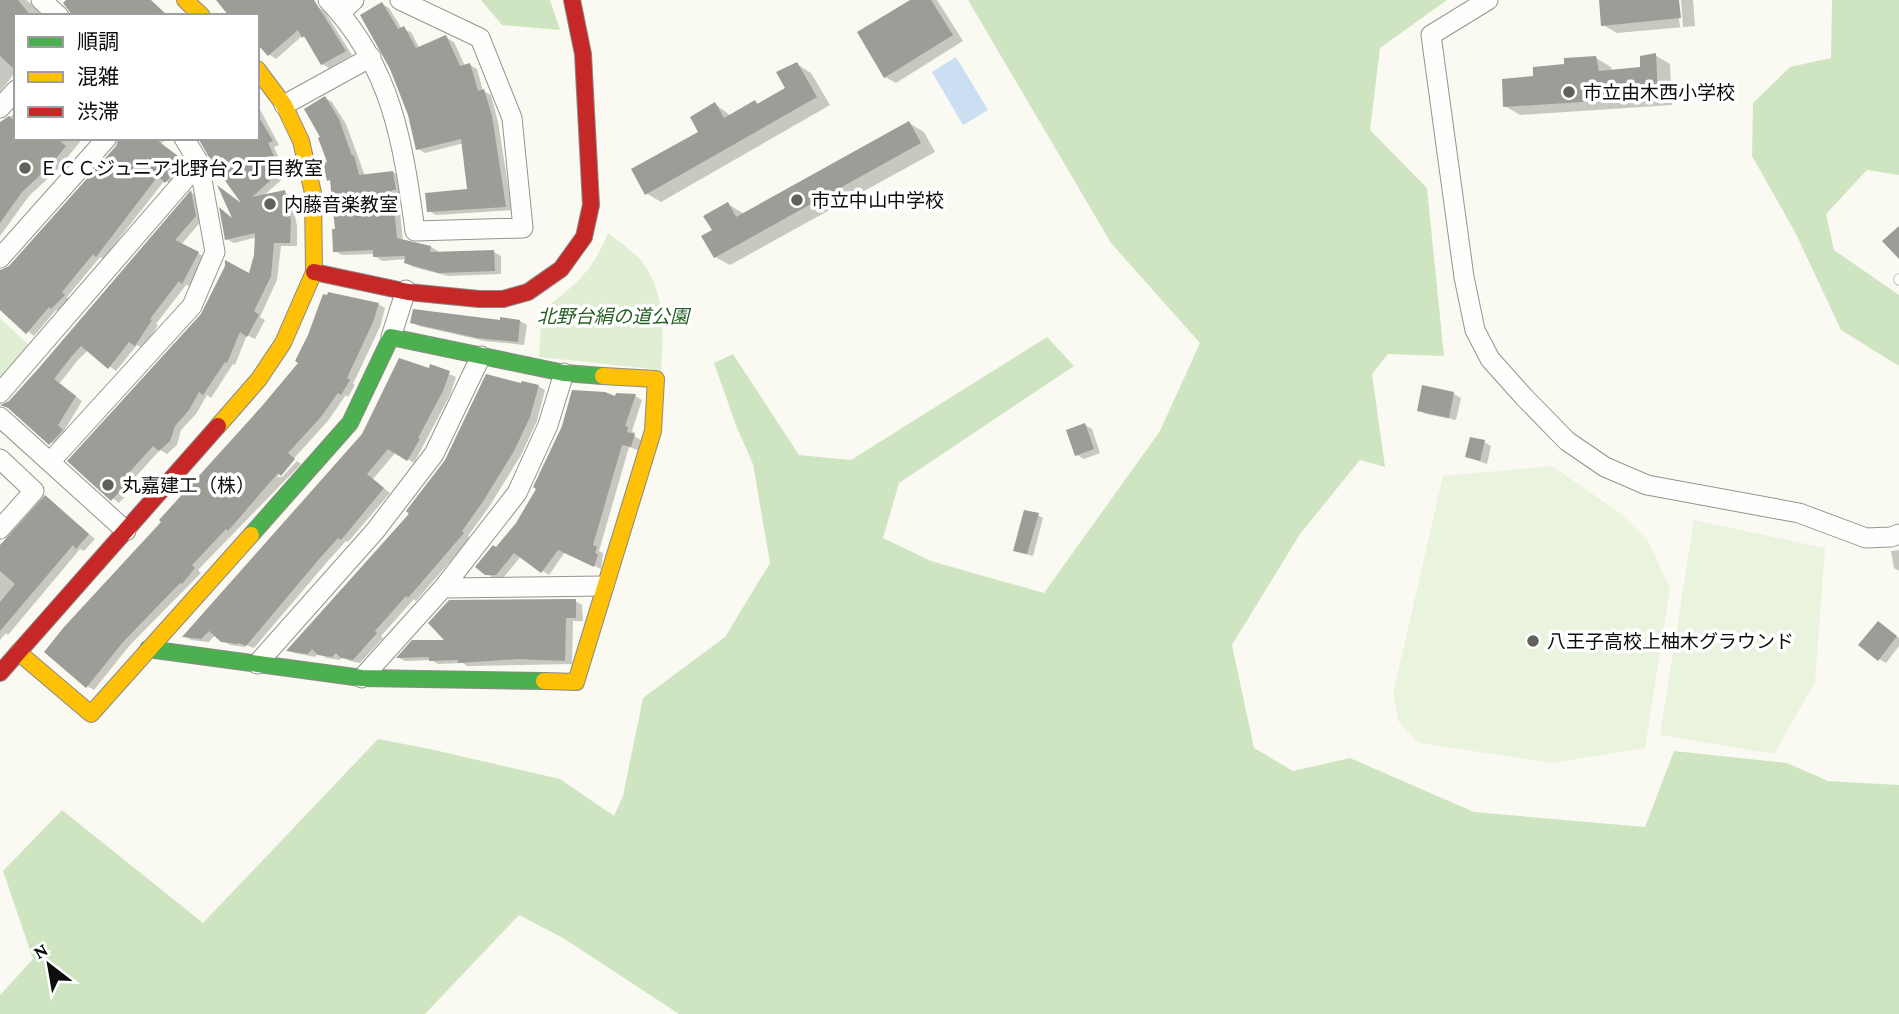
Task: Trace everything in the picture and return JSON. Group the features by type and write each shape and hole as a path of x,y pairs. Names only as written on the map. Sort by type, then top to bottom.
{"street":[{"path":"41,0 57,14"},
{"path":"185,0 200,14"},
{"path":"341,4 370,57 394,112 405,151 415,231 523,228 512,118 480,38 400,0"},
{"path":"314,272 452,297 504,299 544,285 567,265 585,236 590,208 585,90 581,45 572,0"},
{"path":"1488,0 1431,35 1464,277 1475,330 1490,359 1567,441 1605,467 1647,485 1799,513 1866,538 1899,534"},
{"path":"284,105 370,57"},
{"path":"0,673 259,379 284,344 314,272 313,192 301,141 284,105 259,72"},
{"path":"0,108 14,92"},
{"path":"0,258 105,140"},
{"path":"50,462 192,306 215,252 198,163 185,140"},
{"path":"0,393 198,163"},
{"path":"18,652 91,714 350,423 391,337 406,290"},
{"path":"148,649 362,678 576,682 653,432 656,379 564,373 391,337"},
{"path":"257,664 375,531 434,454 481,356"},
{"path":"362,678 443,588 517,493 548,425 564,373"},
{"path":"0,417 126,531"},
{"path":"0,459 34,491 0,529"},
{"path":"443,588 604,586"}],"green space":[{"path":"481,0 550,0 560,30 502,25"},
{"path":"968,0 1447,0 1380,48 1370,130 1427,188 1444,356 1388,354 1372,374 1385,467 1360,460 1300,534 1232,645 1254,748 1293,771 1350,758 1474,812 1645,827 1674,751 1787,763 1828,781 1899,785 1899,1014 679,1014 563,938 519,915 425,1014 0,1014 0,995 33,959 3,871 62,810 203,923 378,739 560,779 614,816 623,796 643,698 725,637 770,563 753,464 714,363 733,354 799,455 851,460 1047,337 1074,366 899,483 883,538 931,561 1044,593 1160,431 1200,343 1111,243"},
{"path":"1832,0 1899,0 1899,175 1867,170 1826,214 1834,250 1899,295 1899,366 1841,330 1795,232 1752,156 1753,103 1790,67 1831,58"},
{"name":"北野台絹の道公園","path":"608,233 639,258 654,284 661,312 661,370 539,357 542,310 589,268"},
{"path":"0,318 31,347 0,382"},
{"name":"八王子高校上柚木グラウンド","path":"1552,466 1620,513 1648,541 1670,588 1645,748 1552,763 1419,743 1399,722 1393,694 1443,476"},
{"name":"八王子高校上柚木グラウンド","path":"1694,520 1825,548 1815,682 1774,754 1660,735"}],"water":[{"path":"956,57 988,110 963,125 932,72"}],"building":[{"path":"0,0 18,0 29,14 14,14 14,69 0,56"},
{"path":"66,0 151,0 166,14 70,14 63,3"},
{"path":"216,0 314,0 346,51 321,65 298,30 268,56 259,46 259,14 227,14"},
{"path":"910,0 931,0 953,35 884,78 857,32"},
{"path":"1599,0 1679,0 1681,18 1601,26"},
{"path":"382,2 398,29 404,26 416,48 446,35 460,66 470,63 478,91 484,89 492,116 506,207 427,212 425,193 467,189 461,139 416,150 408,115 390,69 360,15"},
{"path":"1656,53 1658,97 1503,107 1502,79 1533,76 1533,67 1564,64 1564,58 1596,56 1599,71 1640,67 1640,56"},
{"path":"797,62 817,97 645,195 631,169 698,132 690,117 715,102 724,118 755,100 757,104 785,88 776,72"},
{"path":"325,96 339,119 359,175 393,171 396,190 392,190 397,238 431,246 430,252 494,250 495,271 439,273 404,263 405,256 373,257 373,250 333,252 332,229 335,229 330,180 327,181 323,163 327,162 318,138 320,137 304,109"},
{"path":"9,116 14,120 14,140 58,140 66,146 51,165 22,192 0,223 0,122"},
{"path":"259,117 273,141 268,143 281,171 252,197 285,190 291,221 290,243 274,243 271,276 254,311 259,315 247,337 240,332 227,363 225,362 203,395 199,392 189,410 175,426 170,441 159,451 153,446 124,478 129,481 111,501 67,461 201,314 225,266 225,260 249,273 254,255 255,233 225,240 219,207 232,218 217,185 241,203 199,140 259,140"},
{"path":"909,121 921,143 714,258 701,236 712,230 703,216 728,202 736,217"},
{"path":"118,140 157,140 182,159 165,183 158,176 96,257 93,254 62,292 65,295 51,309 49,307 26,334 0,310 0,270 9,266 116,146"},
{"path":"191,190 196,216 175,240 199,252 182,284 179,281 150,319 152,320 135,346 129,342 108,369 81,346 71,357 54,379 76,396 58,425 63,430 49,445 8,408 0,405 9,401 38,369"},
{"path":"1899,226 1899,259 1882,241"},
{"path":"328,292 379,303 347,378 350,380 341,395 338,393 320,418 288,453 295,459 281,476 278,473 228,531 226,529 192,565 195,568 182,584 180,583 123,642 86,688 44,652 298,363 295,361 323,294 327,295"},
{"path":"413,309 520,320 518,342 477,338 410,323"},
{"path":"399,358 429,368 430,364 450,371 443,391 407,461 388,449 367,474 384,488 341,540 338,538 320,558 246,646 221,642 209,631 201,639 182,637 362,434"},
{"path":"486,374 539,385 530,417 514,451 462,531 464,533 408,598 406,596 375,631 377,633 353,660 341,658 336,653 332,657 318,655 312,649 308,654 286,651 409,514 406,511 445,460"},
{"path":"1422,385 1454,392 1449,418 1417,411"},
{"path":"572,390 605,392 615,396 616,393 636,394 625,426 628,427 627,432 635,434 631,447 622,445 593,545 597,547 595,553 598,554 594,567 558,550 541,573 514,553 496,575 485,575 475,567 516,523 536,489 533,487 562,426"},
{"path":"1085,423 1094,449 1075,456 1066,430"},
{"path":"1470,437 1485,440 1480,461 1465,457"},
{"path":"45,495 89,534 76,549 73,545 0,631 0,602 15,584 0,571 0,545"},
{"path":"1024,510 1039,513 1027,554 1013,551"},
{"path":"576,599 576,618 566,618 565,661 518,659 458,663 458,660 429,661 429,657 396,658 412,640 444,640 428,623 449,600"},
{"path":"1878,621 1897,636 1878,661 1858,645"}],"traffic: fast":[{"path":"251,535 350,423 391,337 564,373 603,376"},
{"path":"148,649 362,678 544,681"}],"traffic: slow":[{"path":"185,0 200,14"},
{"path":"218,426 259,379 283,343 314,272 313,193 301,141 284,105 259,72"},
{"path":"544,681 576,682 653,431 656,379 603,376"},
{"path":"18,652 91,714 251,535"}],"traffic: jam":[{"path":"314,272 408,292 503,299 528,292 561,269 584,237 591,205 583,54 572,0"},
{"path":"0,673 218,426"}],"place":[{"name":"市立由木西小学校","path":"1569,92"},
{"name":"ＥＣＣジュニア北野台２丁目教室","path":"25,168"},
{"name":"市立中山中学校","path":"797,200"},
{"name":"内藤音楽教室","path":"270,204"},
{"name":"丸嘉建工（株）","path":"108,485"},
{"name":"八王子高校上柚木グラウンド","path":"1533,641"}]}
